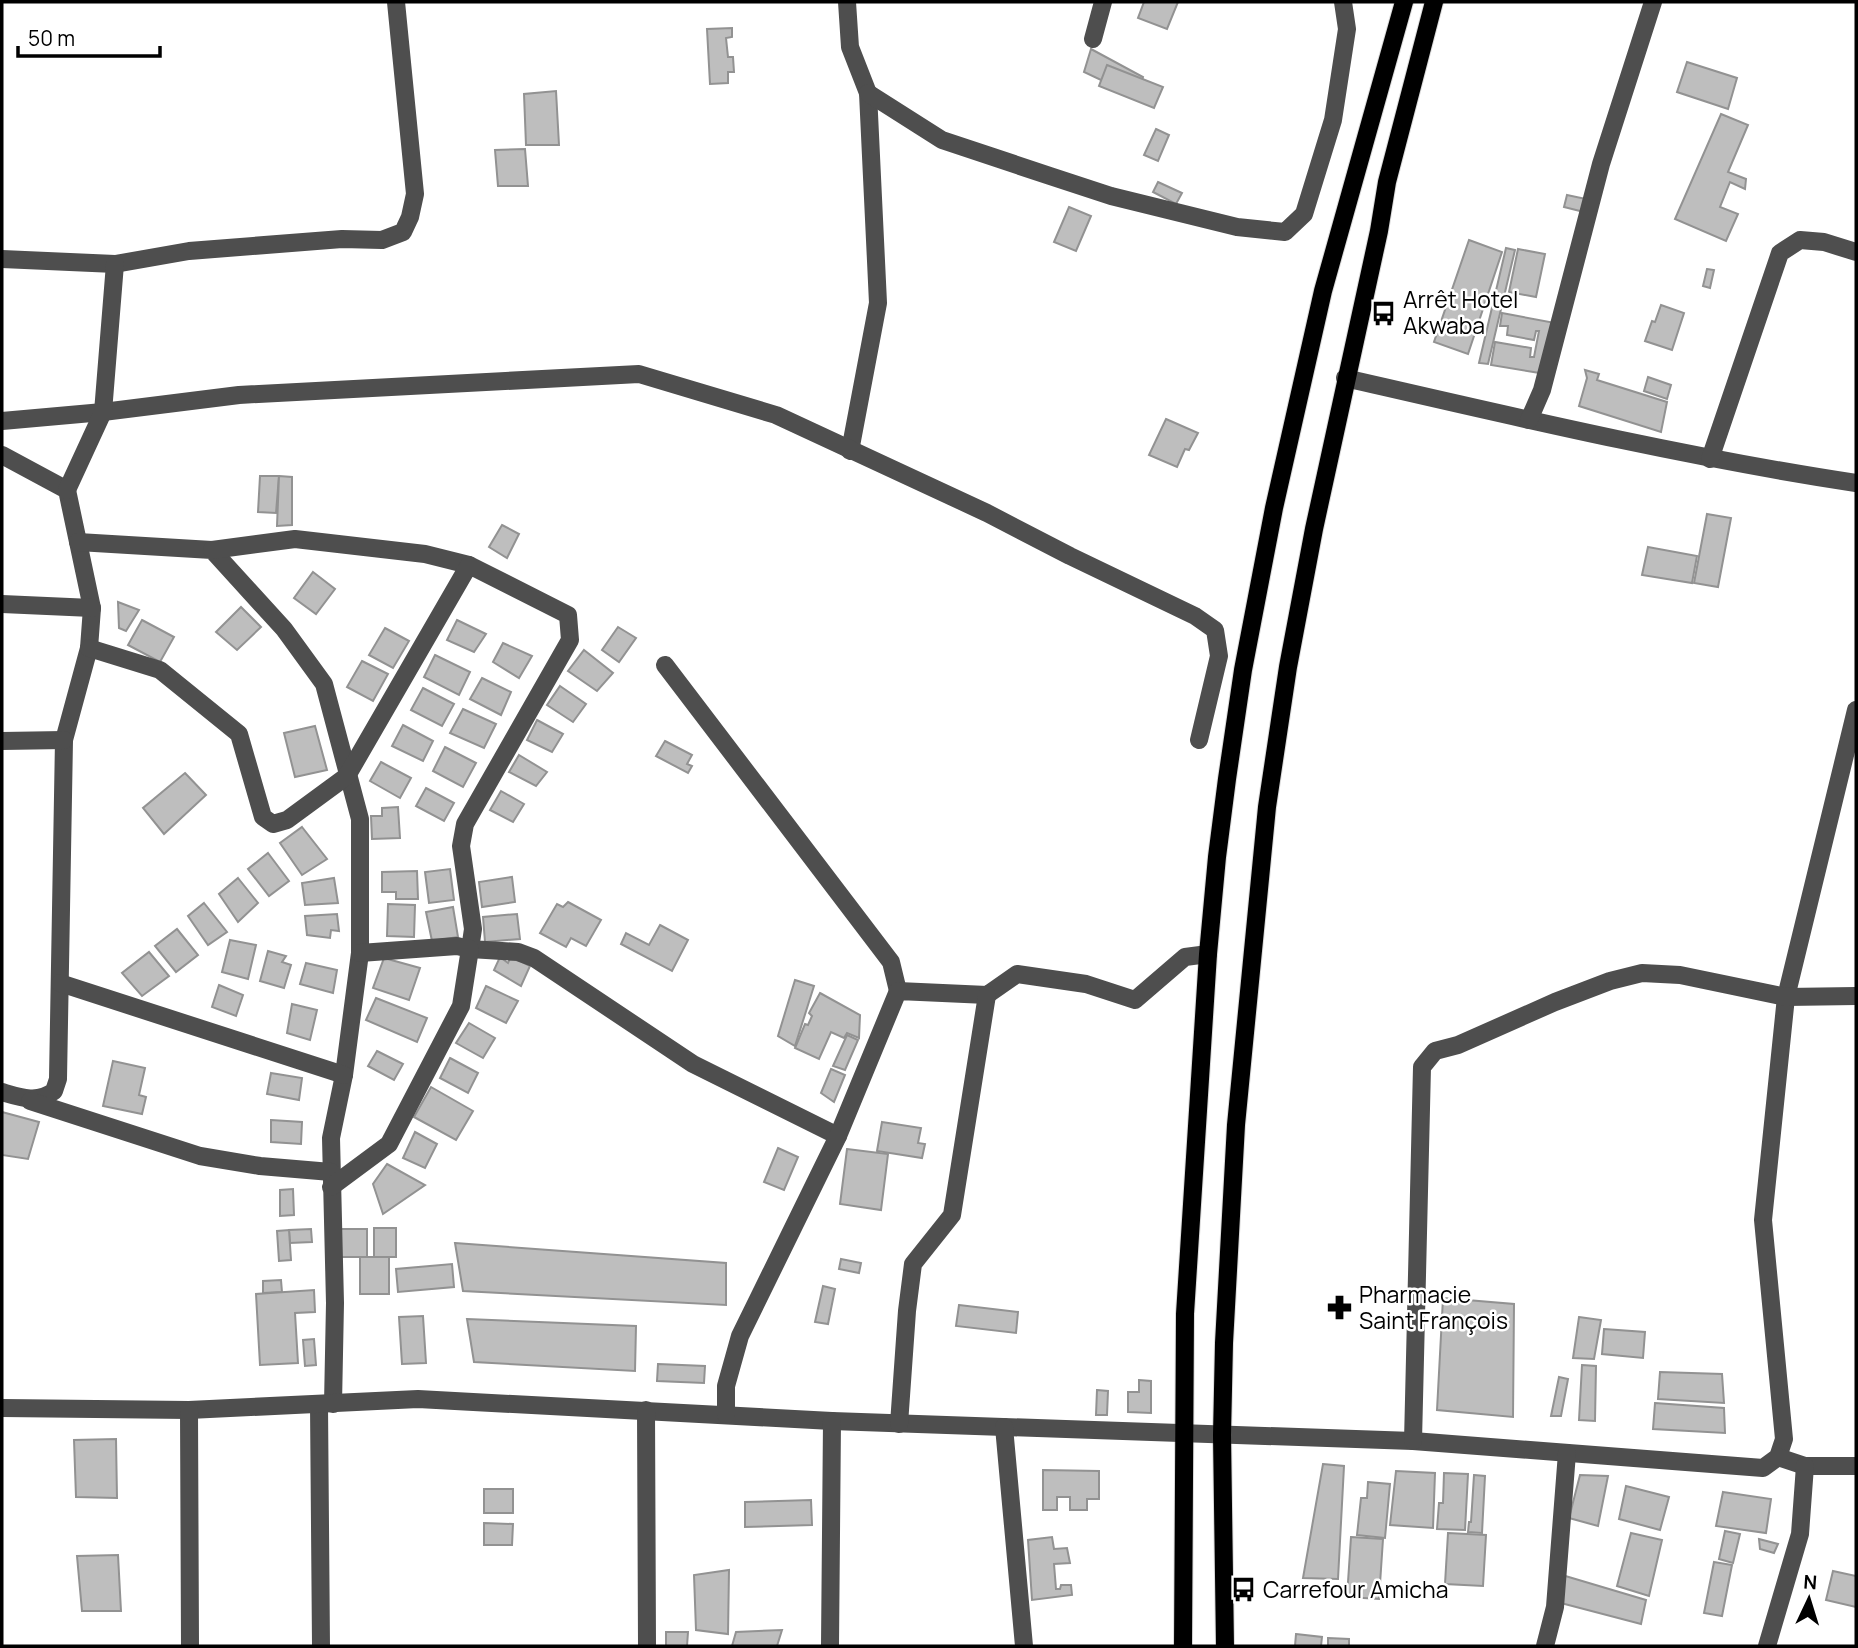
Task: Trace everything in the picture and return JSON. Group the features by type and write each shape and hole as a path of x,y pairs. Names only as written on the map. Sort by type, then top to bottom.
{"main road":[{"path":"1183,1646 1185,1314 1208,954 1217,857 1242,670 1274,508 1323,291 1404,2"},
{"path":"1225,1646 1222,1435 1224,1343 1236,1125 1267,807 1288,667 1345,378 1371,267 1387,182 1434,2"}],"street":[{"path":"2,259 115,264 189,251 342,239 382,240 403,232 410,217 415,194 396,2"},
{"path":"847,2 850,47 868,93 878,303 850,451"},
{"path":"1093,39 1103,2"},
{"path":"868,93 942,140 1111,196 1237,227 1285,232 1304,214 1333,120 1347,29 1343,2"},
{"path":"1529,421 1542,390 1601,164 1653,2"},
{"path":"1710,460 1780,253 1800,240 1824,242 1856,252"},
{"path":"20,1098 48,1096 54,1091 58,1079 64,740 89,648 92,608 67,490 103,412 115,264"},
{"path":"2,421 239,395 639,374 776,415 987,513 1195,616 1215,630 1219,656 1199,740"},
{"path":"1345,378 1710,460 1856,483"},
{"path":"2,454 67,490"},
{"path":"2,1092 200,1156 331,1180 389,1144 461,1006 473,929 461,846 465,824 570,640 569,615 469,565 425,554 295,539 212,550 78,542"},
{"path":"212,550 284,628 324,684 360,819 360,953 344,1075 331,1138 335,1303 326,1405 321,1646"},
{"path":"89,648 160,670 239,734 263,817 273,824 296,814 347,776 469,565"},
{"path":"2,604 92,608"},
{"path":"665,664 891,962 898,991 838,1136 740,1336 726,1386 726,1415"},
{"path":"2,1408 189,1410 418,1399 832,1421 1413,1441 1763,1468 1778,1457 1784,1439 1763,1220 1786,997 1856,710"},
{"path":"2,741 64,740"},
{"path":"360,953 457,946 518,952 534,958 693,1064 838,1136"},
{"path":"898,991 987,995 1017,974 1086,984 1135,1000 1185,957 1208,954"},
{"path":"1413,1441 1422,1067 1435,1051 1458,1045 1577,993 1642,973 1680,975 1786,997 1856,996"},
{"path":"60,983 344,1075"},
{"path":"900,1423 907,1311 913,1264 952,1215 987,995"},
{"path":"189,1410 190,1646"},
{"path":"646,1410 647,1646"},
{"path":"830,1646 832,1421"},
{"path":"1004,1427 1024,1646"},
{"path":"1545,1646 1555,1606 1566,1452"},
{"path":"1778,1457 1805,1466 1856,1466"},
{"path":"1767,1646 1800,1534 1805,1466"}],"building":[{"path":"1144,2 1178,2 1167,29 1138,18"},
{"path":"732,28 732,37 726,38 728,57 733,57 734,72 728,72 728,83 710,84 707,29"},
{"path":"1091,49 1143,77 1137,97 1084,72"},
{"path":"1687,62 1737,78 1728,109 1677,92"},
{"path":"1107,65 1163,87 1154,108 1099,86"},
{"path":"556,91 559,145 526,145 524,94"},
{"path":"1721,114 1748,125 1728,172 1746,179 1745,189 1730,182 1720,207 1738,214 1726,241 1675,219"},
{"path":"1156,129 1169,135 1158,161 1144,155"},
{"path":"525,149 528,186 498,186 495,150"},
{"path":"1158,182 1182,193 1176,204 1153,192"},
{"path":"1567,195 1586,199 1584,212 1564,207"},
{"path":"1069,207 1091,216 1076,251 1054,242"},
{"path":"1469,240 1502,252 1468,354 1434,342"},
{"path":"1506,248 1515,250 1488,364 1479,363"},
{"path":"1518,249 1545,254 1536,297 1509,292"},
{"path":"1707,269 1714,270 1710,288 1703,286"},
{"path":"1661,305 1684,313 1672,350 1645,341"},
{"path":"1502,313 1555,323 1546,374 1491,365 1495,342 1531,348 1530,357 1534,357 1539,331 1536,331 1534,340 1507,335 1508,326 1500,326"},
{"path":"1585,370 1599,374 1597,380 1667,402 1661,432 1579,406 1587,378"},
{"path":"1648,377 1671,385 1667,399 1644,391"},
{"path":"1166,419 1198,433 1189,450 1185,449 1177,467 1149,455"},
{"path":"260,476 279,476 276,513 258,512"},
{"path":"279,476 292,477 292,525 277,526"},
{"path":"1707,514 1731,518 1718,587 1694,583"},
{"path":"502,525 519,534 507,558 489,547"},
{"path":"1648,547 1697,556 1692,583 1642,575"},
{"path":"313,572 335,589 316,614 294,598"},
{"path":"118,602 139,610 126,631 119,628"},
{"path":"241,607 261,627 237,650 216,632"},
{"path":"142,620 174,637 160,662 128,645"},
{"path":"457,620 486,634 474,652 447,640"},
{"path":"618,627 636,638 619,662 602,650"},
{"path":"385,628 409,641 393,668 369,655"},
{"path":"503,643 532,656 519,678 493,662"},
{"path":"584,650 613,673 597,691 568,671"},
{"path":"435,655 470,672 459,695 424,677"},
{"path":"362,661 388,674 373,701 347,687"},
{"path":"482,678 511,692 501,715 470,699"},
{"path":"560,686 586,704 573,722 547,705"},
{"path":"423,688 454,704 442,726 411,710"},
{"path":"463,709 496,724 484,748 450,733"},
{"path":"537,720 563,734 552,752 527,740"},
{"path":"403,725 433,741 423,761 392,746"},
{"path":"315,726 327,770 295,777 284,733"},
{"path":"665,741 692,755 687,764 692,766 688,773 656,756"},
{"path":"445,747 476,763 463,787 433,771"},
{"path":"519,755 547,772 536,786 509,772"},
{"path":"381,762 411,778 400,798 370,781"},
{"path":"185,773 206,795 164,834 143,808"},
{"path":"426,788 454,803 444,821 416,806"},
{"path":"501,791 524,804 513,822 490,810"},
{"path":"398,807 400,838 372,839 371,816 382,816 382,808"},
{"path":"302,827 327,859 302,875 280,843"},
{"path":"268,853 289,881 269,896 248,869"},
{"path":"450,869 454,900 429,903 425,872"},
{"path":"417,871 418,899 396,899 396,892 382,892 382,872"},
{"path":"512,877 515,902 482,907 479,882"},
{"path":"238,878 258,903 238,922 219,894"},
{"path":"334,878 338,903 305,905 302,883"},
{"path":"568,902 601,920 586,946 571,938 566,947 540,933 557,904 563,907"},
{"path":"204,903 227,932 208,945 188,916"},
{"path":"388,904 415,905 414,937 387,936"},
{"path":"453,907 458,937 432,941 426,912"},
{"path":"337,914 339,931 331,930 330,938 307,935 305,916"},
{"path":"517,914 520,939 485,942 483,917"},
{"path":"660,925 688,940 672,971 621,944 626,933 649,945"},
{"path":"177,929 198,955 176,972 155,946"},
{"path":"230,940 256,945 248,979 222,972"},
{"path":"268,951 286,956 282,962 291,965 284,988 260,981"},
{"path":"149,952 169,976 142,996 122,973"},
{"path":"511,956 530,966 521,986 494,970 500,957 508,963"},
{"path":"384,958 420,968 409,1000 373,988"},
{"path":"306,963 337,970 333,993 300,984"},
{"path":"795,980 814,986 795,1046 778,1036"},
{"path":"219,985 243,995 236,1016 212,1007"},
{"path":"486,986 518,1001 506,1023 476,1008"},
{"path":"820,993 860,1015 859,1038 847,1033 844,1038 831,1032 819,1059 795,1048 805,1024 808,1025 812,1016 809,1013"},
{"path":"376,998 427,1018 417,1042 366,1020"},
{"path":"292,1004 317,1010 310,1040 287,1033"},
{"path":"469,1023 495,1038 483,1058 456,1043"},
{"path":"847,1035 858,1040 845,1070 833,1066"},
{"path":"377,1051 403,1064 394,1080 368,1066"},
{"path":"450,1058 478,1073 468,1093 440,1078"},
{"path":"113,1061 145,1068 139,1095 146,1097 142,1114 103,1106"},
{"path":"831,1069 845,1075 834,1102 821,1093"},
{"path":"271,1073 302,1078 299,1100 267,1094"},
{"path":"431,1087 473,1111 456,1140 414,1117"},
{"path":"2,1112 39,1122 28,1159 2,1155"},
{"path":"271,1120 302,1122 301,1144 271,1142"},
{"path":"882,1122 921,1128 918,1143 925,1144 922,1158 877,1151"},
{"path":"415,1132 437,1144 425,1168 403,1158"},
{"path":"778,1148 798,1157 784,1190 764,1182"},
{"path":"847,1149 888,1154 881,1210 840,1204"},
{"path":"387,1164 425,1185 383,1214 373,1184"},
{"path":"293,1189 294,1215 280,1216 280,1190"},
{"path":"374,1228 396,1228 396,1257 374,1257"},
{"path":"311,1229 312,1242 290,1243 289,1230"},
{"path":"341,1229 367,1229 367,1257 341,1257"},
{"path":"289,1230 291,1260 279,1261 277,1231"},
{"path":"455,1243 726,1263 726,1305 463,1291"},
{"path":"360,1257 389,1257 389,1294 360,1294"},
{"path":"841,1259 861,1263 859,1273 839,1269"},
{"path":"452,1264 454,1287 398,1292 396,1269"},
{"path":"281,1280 282,1292 263,1293 263,1281"},
{"path":"823,1286 835,1289 828,1324 815,1322"},
{"path":"314,1290 315,1312 295,1313 298,1363 260,1365 256,1294"},
{"path":"1443,1298 1514,1304 1513,1417 1437,1410"},
{"path":"959,1305 1018,1312 1016,1333 956,1326"},
{"path":"423,1316 426,1363 402,1364 399,1317"},
{"path":"1579,1317 1601,1320 1594,1359 1573,1358"},
{"path":"467,1319 636,1326 635,1371 474,1362"},
{"path":"1604,1329 1645,1332 1643,1358 1602,1354"},
{"path":"314,1339 316,1365 305,1366 303,1340"},
{"path":"658,1364 705,1366 704,1383 657,1381"},
{"path":"1582,1365 1596,1366 1595,1421 1579,1420"},
{"path":"1660,1372 1722,1374 1724,1403 1658,1399"},
{"path":"1559,1377 1568,1379 1561,1416 1551,1416"},
{"path":"1139,1380 1151,1381 1151,1413 1128,1412 1128,1392 1139,1392"},
{"path":"1097,1390 1108,1391 1107,1415 1096,1415"},
{"path":"1655,1403 1724,1408 1725,1433 1653,1429"},
{"path":"116,1439 117,1498 76,1497 74,1440"},
{"path":"1323,1464 1344,1466 1338,1579 1303,1578"},
{"path":"1043,1470 1099,1471 1099,1499 1087,1499 1087,1510 1070,1510 1070,1497 1057,1497 1057,1510 1043,1510"},
{"path":"1396,1471 1435,1473 1433,1528 1390,1525"},
{"path":"1444,1473 1468,1474 1465,1530 1437,1529 1439,1503 1443,1503"},
{"path":"1474,1475 1485,1476 1482,1533 1468,1532"},
{"path":"1580,1475 1608,1476 1598,1526 1569,1518"},
{"path":"1368,1482 1390,1484 1385,1538 1357,1535 1361,1498 1367,1498"},
{"path":"1626,1486 1669,1497 1660,1530 1619,1519"},
{"path":"484,1489 513,1489 513,1513 484,1513"},
{"path":"1723,1492 1771,1499 1766,1533 1716,1526"},
{"path":"811,1500 812,1525 745,1527 745,1502"},
{"path":"484,1523 513,1524 512,1545 484,1545"},
{"path":"1725,1531 1740,1534 1733,1563 1719,1559"},
{"path":"1448,1533 1486,1535 1483,1586 1445,1584"},
{"path":"1631,1533 1662,1540 1649,1596 1617,1586"},
{"path":"1052,1537 1054,1549 1067,1548 1070,1563 1054,1564 1056,1589 1060,1589 1061,1585 1071,1585 1072,1595 1032,1600 1028,1540"},
{"path":"1351,1537 1383,1539 1379,1599 1347,1597"},
{"path":"1759,1539 1778,1544 1774,1553 1760,1549"},
{"path":"118,1555 121,1611 82,1611 77,1556"},
{"path":"1714,1562 1732,1565 1722,1616 1704,1613"},
{"path":"729,1570 728,1634 696,1630 694,1575"},
{"path":"1833,1571 1856,1576 1856,1607 1826,1600"},
{"path":"1562,1575 1646,1600 1641,1624 1557,1602"},
{"path":"782,1630 777,1646 732,1646 736,1632"},
{"path":"666,1632 688,1632 687,1646 666,1646"},
{"path":"1296,1634 1322,1637 1321,1646 1295,1646"},
{"path":"1328,1638 1349,1639 1349,1646 1328,1646"}],"place":[{"name":"Arrêt Hotel Akwaba","path":"1383,313"},
{"name":"Pharmacie Saint François","path":"1339,1308"},
{"name":"Carrefour Amicha","path":"1243,1590"}]}
